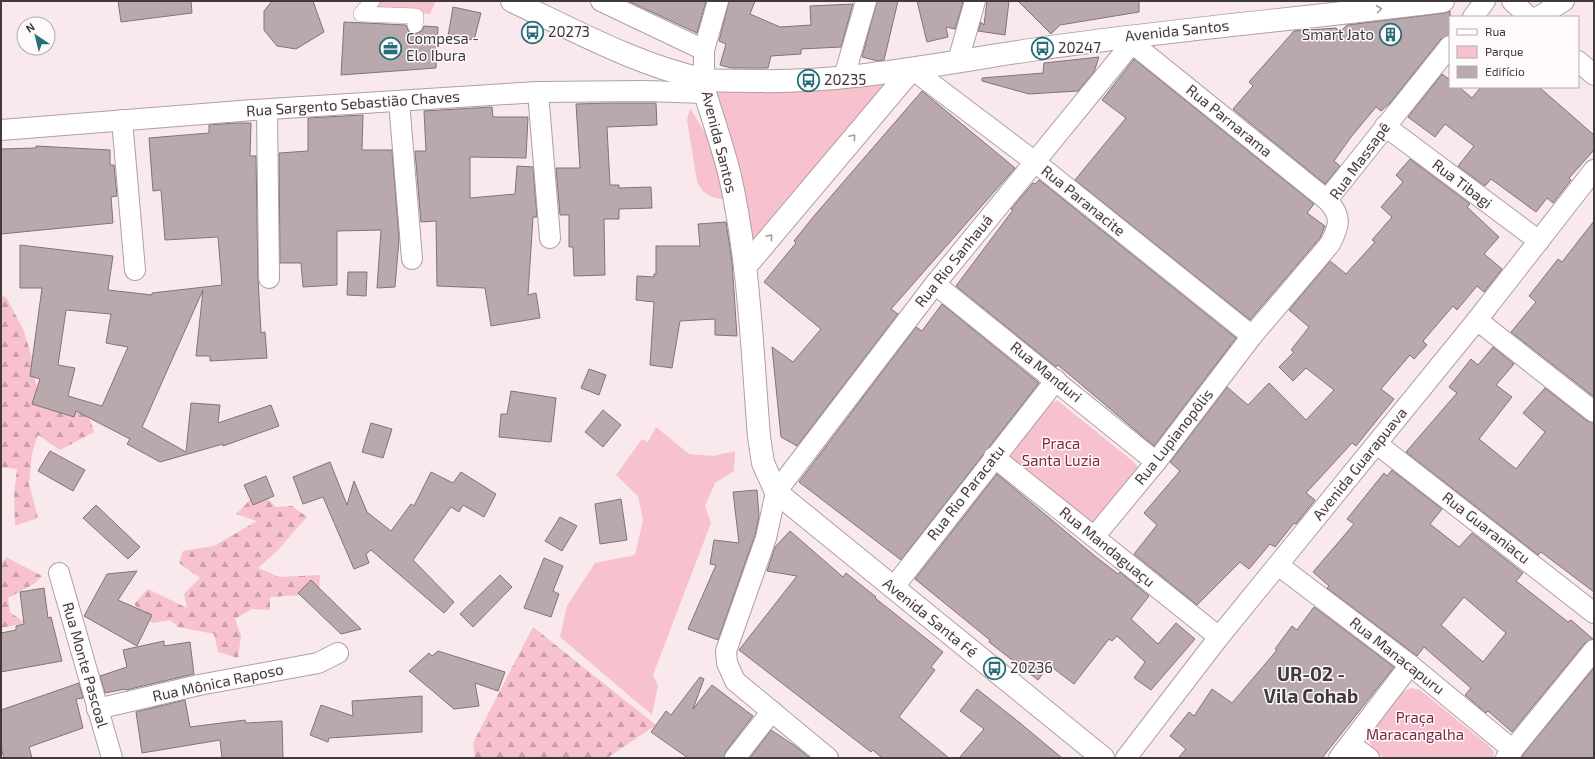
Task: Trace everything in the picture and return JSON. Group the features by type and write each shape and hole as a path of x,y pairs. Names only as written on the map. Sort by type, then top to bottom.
{"main road":[{"path":"512,1 705,86"},
{"name":"Avenida Santos","path":"776,492 763,462 759,437 745,267 729,172 705,86 844,77 1128,40 1344,8 1443,1"},
{"path":"745,267 860,128 912,69"},
{"name":"Avenida Santa Fé","path":"776,492 1103,758"}],"street":[{"path":"372,1 361,14 416,16 415,26"},
{"path":"602,1 704,50"},
{"path":"705,86 704,50 718,1"},
{"path":"844,77 866,1"},
{"path":"958,61 975,1"},
{"path":"1474,16 1485,1"},
{"path":"1512,1 1529,16"},
{"path":"1540,16 1564,1"},
{"name":"Rua Rio Sanhauá","path":"776,492 935,284 1035,162 1128,40"},
{"name":"Rua Parnarama","path":"1128,40 1327,200"},
{"name":"Rua Massapê","path":"1252,336 1330,244 1338,219 1335,210 1327,200 1449,47"},
{"path":"1579,62 1594,75"},
{"name":"Rua Paranacite","path":"912,69 1035,162 1252,336"},
{"name":"Rua Sargento Sebastião Chaves","path":"2,125 122,120 538,92 638,90 705,86"},
{"path":"538,92 550,238"},
{"path":"399,101 412,259"},
{"path":"267,110 269,278"},
{"path":"122,120 135,270"},
{"name":"Rua Tibagi","path":"1385,126 1539,241"},
{"name":"Avenida Guarapuava","path":"1126,758 1219,637 1478,320 1594,170"},
{"name":"Rua Manduri","path":"935,284 1156,462"},
{"path":"1478,320 1594,412"},
{"name":"Rua Lupianopôlis","path":"1094,538 1156,462 1252,336"},
{"name":"Rua Rio Paracatu","path":"893,588 994,457 1056,380"},
{"name":"Rua Guaraniacu","path":"1377,444 1594,613"},
{"name":"Rua Mandaguaçu","path":"994,457 1219,637"},
{"path":"776,492 766,538 726,651 727,663 735,680 828,758"},
{"name":"Rua Manacapuru","path":"1278,565 1410,665 1510,754"},
{"name":"Rua Monte Pascoal","path":"59,573 112,758"},
{"path":"1510,754 1594,650"},
{"name":"Rua Mônica Raposo","path":"97,709 199,685 318,663 338,653"},
{"path":"1368,758 1344,751 1410,665"},
{"path":"735,758 772,711"}],"green space":[{"path":"379,1 436,1 430,14 371,9"},
{"path":"919,68 748,253 704,80"},
{"path":"690,108 710,141 730,200 710,196 706,194 699,186 687,120"},
{"path":"1,296 6,297 23,329 31,354 35,381 46,409 88,414 94,432 60,450 38,435 32,453 29,484 38,518 15,526 14,494 17,469 1,467"},
{"name":"Praca Santa Luzia","path":"1057,400 1135,463 1139,469 1095,524 1087,522 1012,460 1011,453 1050,404"},
{"path":"656,427 689,454 713,456 735,451 734,471 715,483 705,506 711,523 653,675 658,686 652,715 560,637 567,606 595,563 635,555 643,520 638,496 616,475 642,439 648,442"},
{"path":"264,496 276,507 292,506 307,517 276,552 258,568 279,577 320,575 319,594 270,597 270,610 252,609 235,619 241,636 238,658 218,652 214,634 178,627 170,620 152,623 134,604 148,589 187,608 184,594 200,578 179,563 183,551 214,546 257,521 236,514 252,498"},
{"path":"6,557 42,576 34,584 8,598 10,612 25,623 1,628 1,565"},
{"path":"533,627 656,725 607,758 475,758 473,743"},
{"name":"Praça Maracangalha","path":"1411,688 1420,690 1489,746 1494,752 1494,757 1383,758 1371,746 1368,737 1401,693"}],"building":[{"path":"118,1 191,1 192,13 121,22"},
{"path":"272,1 313,1 324,32 296,49 277,46 264,30 264,11"},
{"path":"628,1 706,1 697,33"},
{"path":"729,1 755,1 750,14 780,27 811,25 810,6 853,4 841,47 801,49 801,54 771,56 768,68 731,68 720,65 726,44 719,41"},
{"path":"877,1 898,1 884,60 878,61 862,57"},
{"path":"917,1 961,1 963,3 955,29 946,27 948,37 927,42"},
{"path":"987,1 1009,1 1005,35 978,31 981,22 984,25"},
{"path":"1018,1 1139,1 1139,12 1060,25 1051,34"},
{"path":"453,7 481,13 474,40 448,36"},
{"path":"1450,11 1449,35 1441,39 1390,103 1381,111 1376,107 1351,137 1334,161 1340,166 1325,184 1233,109 1253,86 1249,82 1294,31 1336,28 1340,32 1347,25 1445,13"},
{"name":"Compesa - Elo Ibura","path":"344,22 406,25 409,32 414,34 422,31 424,26 438,27 436,68 341,75"},
{"path":"1099,57 1094,72 1078,91 1029,94 982,81 982,78 1043,73 1044,63"},
{"path":"1134,59 1314,204 1307,213 1325,226 1320,238 1250,320 1075,180 1126,118 1102,100"},
{"path":"1442,74 1449,79 1449,88 1460,88 1472,98 1480,88 1540,88 1594,135 1594,150 1569,178 1571,180 1553,203 1547,198 1536,212 1491,179 1485,186 1458,166 1474,146 1445,124 1435,137 1408,117"},
{"path":"922,91 1015,168 891,309 898,314 797,446 781,437 772,347 793,362 821,329 764,282 796,243 794,241 814,216"},
{"path":"656,103 657,125 607,127 610,185 619,185 619,188 651,187 652,208 619,209 619,219 604,219 605,275 574,276 573,247 569,247 569,215 560,215 556,168 580,168 576,104"},
{"path":"492,107 493,117 528,117 526,158 470,157 470,198 515,194 517,166 533,167 537,217 533,217 528,295 536,293 540,318 491,326 485,288 437,286 436,221 421,222 415,151 426,151 424,111"},
{"path":"363,115 362,150 392,150 399,239 395,287 377,288 381,230 337,231 337,285 303,287 301,263 280,263 279,153 308,151 308,118"},
{"path":"251,123 250,156 256,156 258,278 261,333 265,332 267,358 210,361 210,356 196,356 203,290 142,427 186,452 191,403 220,405 218,423 271,405 279,426 223,446 223,444 160,462 127,444 130,439 76,411 74,417 32,404 40,379 30,376 42,288 20,288 20,245 113,256 108,290 152,295 152,293 222,285 218,237 165,240 161,190 153,191 149,138 209,133 209,125","holes":["66,310 111,314 106,343 128,347 102,406 68,396 75,368 58,365"]},
{"path":"36,146 110,150 110,165 114,165 117,196 111,197 113,223 1,234 1,149 36,148"},
{"path":"1410,159 1470,204 1467,207 1499,237 1484,254 1502,269 1484,292 1477,286 1457,310 1453,306 1423,341 1427,345 1414,359 1410,355 1381,389 1394,399 1356,446 1352,443 1306,493 1315,500 1296,524 1294,523 1275,547 1270,544 1249,569 1240,562 1197,605 1134,554 1157,525 1144,513 1180,471 1170,462 1227,387 1248,405 1269,383 1306,420 1334,390 1306,368 1293,381 1279,367 1294,352 1291,350 1309,327 1289,310 1330,261 1346,274 1375,242 1372,240 1392,217 1381,207 1403,182 1396,175"},
{"path":"1039,180 1236,338 1154,446 1058,365 1056,367 956,286 1013,210 1011,209 1033,183 1035,184"},
{"path":"1594,221 1594,397 1511,332 1536,302 1529,296 1558,259 1562,262"},
{"path":"726,222 732,262 737,336 715,335 715,319 680,321 672,368 650,365 654,302 636,300 637,276 654,277 654,274 656,274 656,246 700,246 698,224"},
{"path":"348,272 367,272 366,296 347,295"},
{"path":"942,304 1039,383 901,560 799,482 916,327 922,331"},
{"path":"1493,347 1514,364 1496,385 1512,397 1479,439 1516,469 1545,432 1523,413 1545,388 1587,421 1594,423 1594,592 1541,552 1538,555 1406,452 1457,393 1449,387 1471,359 1478,365"},
{"path":"589,369 606,375 599,395 581,388"},
{"path":"511,391 556,398 551,442 499,437 501,414 507,414"},
{"path":"603,410 621,425 603,447 585,432"},
{"path":"371,423 392,429 383,458 362,452"},
{"path":"50,451 85,470 73,491 38,471"},
{"path":"330,462 347,505 354,481 367,512 391,531 411,504 414,506 431,472 453,483 461,472 496,494 484,517 463,505 459,512 451,507 413,560 454,602 444,613 371,550 366,554 369,563 354,569 323,497 303,504 293,477"},
{"path":"1392,470 1442,509 1430,524 1459,547 1472,533 1523,573 1516,581 1568,622 1571,620 1593,639 1585,643 1512,732 1488,711 1486,713 1465,695 1471,688 1424,647 1417,656 1327,588 1329,586 1313,572 1354,524 1347,519 1384,473 1387,476","holes":["1464,597 1506,633 1483,662 1441,625"]},
{"path":"997,474 1096,557 1118,574 1120,572 1149,596 1131,619 1158,644 1176,623 1195,639 1151,690 1134,678 1145,662 1117,636 1112,641 1109,639 1074,684 1049,665 1038,680 989,642 990,640 915,579"},
{"path":"266,476 274,496 253,505 244,485"},
{"path":"757,490 759,516 755,535 718,640 688,629 716,565 710,564 714,540 739,543 733,492"},
{"path":"621,499 627,540 600,544 595,504"},
{"path":"96,505 140,547 128,559 83,518"},
{"path":"560,517 577,526 562,551 545,541"},
{"path":"790,531 843,577 846,573 943,652 931,667 935,670 899,717 949,758 882,758 873,750 871,752 739,650 797,576 767,571 775,547"},
{"path":"544,558 563,566 553,591 559,594 551,617 524,608"},
{"path":"137,571 118,600 152,615 137,646 84,616 107,574"},
{"path":"500,575 512,587 473,627 460,614"},
{"path":"311,580 361,629 341,634 298,593"},
{"path":"44,588 48,618 51,617 62,661 1,672 1,633 16,630 16,626 24,624 20,592"},
{"path":"1314,607 1394,667 1322,758 1178,758 1186,749 1170,736 1189,712 1194,716 1212,689 1232,703 1277,650 1275,649 1292,626 1297,630"},
{"path":"164,641 164,646 190,642 194,674 126,690 105,693 100,676 127,667 123,650"},
{"path":"438,651 505,672 498,691 475,683 479,706 454,709 409,671 429,653 432,656"},
{"path":"1594,668 1594,758 1521,758 1529,747"},
{"path":"700,677 704,679 693,709 712,685 753,716 726,751 724,758 688,758 651,732 666,711 671,715"},
{"path":"79,683 83,698 76,699 83,728 29,747 32,758 4,758 1,748 1,710"},
{"path":"977,689 1062,758 959,758 984,729 960,711"},
{"path":"422,696 422,732 329,738 328,742 310,735 321,705 353,716 352,701"},
{"path":"185,700 190,727 245,720 246,723 282,721 283,758 222,758 220,740 142,753 136,712"},
{"path":"771,730 795,746 810,758 750,758"}],"place":[{"name":"20273","path":"533,32"},
{"name":"Smart Jato","path":"1390,35"},
{"name":"Compesa - Elo Ibura","path":"390,48"},
{"name":"20247","path":"1042,48"},
{"name":"20235","path":"808,80"},
{"name":"20236","path":"994,668"}],"district":[{"name":"UR-02 - Vila Cohab","path":"1311,685"}]}
